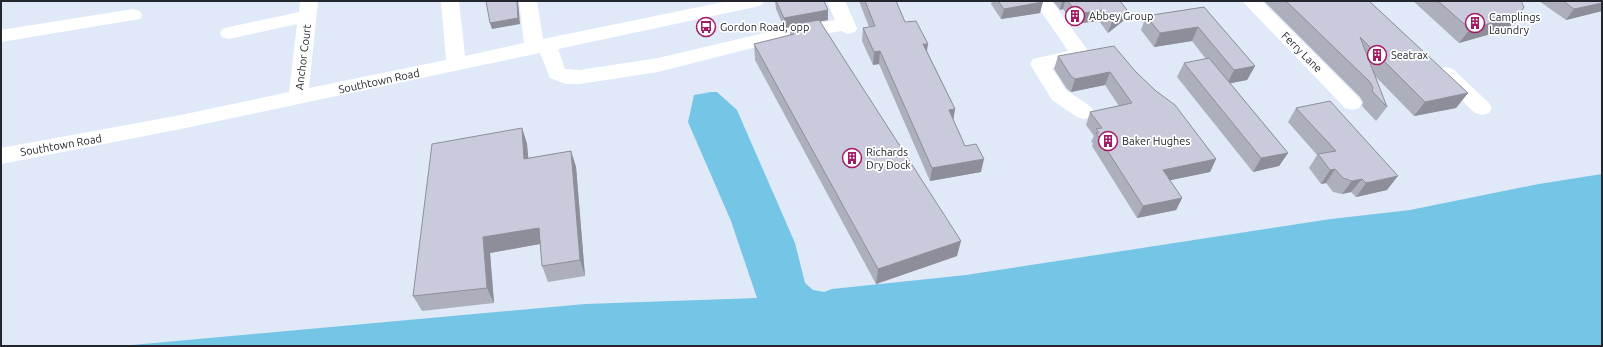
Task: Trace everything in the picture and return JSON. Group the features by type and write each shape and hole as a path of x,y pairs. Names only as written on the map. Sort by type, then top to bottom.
{"street":[{"path":"450,1 456,64"},
{"path":"528,1 541,46 557,73 566,77 580,77 658,65 764,40 847,26 836,1"},
{"name":"Southtown Road","path":"1,156 181,122 541,46 697,7 755,1"},
{"path":"1043,1 1081,55"},
{"name":"Ferry Lane","path":"1251,1 1352,103"},
{"name":"Anchor Court","path":"229,33 308,9 298,98"},
{"path":"1,36 133,15"},
{"path":"1084,112 1059,95 1040,64 1101,51"},
{"path":"1430,60 1482,108"}],"water":[{"path":"717,92 737,110 795,243 805,283 813,290 824,292 832,289 966,275 1331,219 1410,210 1539,184 1602,174 1602,346 121,346 585,304 757,298 731,221 688,122 694,95"}],"building":[{"path":"486,1 517,1 518,18 490,23"},
{"path":"776,1 824,1 828,10 784,18"},
{"path":"865,1 896,1 905,22 916,21 928,44 923,44 955,109 949,110 965,146 976,144 984,159 932,168 880,51 874,52 863,28 875,26"},
{"path":"998,1 1042,1 1043,2 1004,9"},
{"path":"1068,1 1120,1 1127,10 1112,22 1103,10 1077,14"},
{"path":"1286,1 1369,1 1468,93 1425,102 1360,37 1387,107 1372,91 1373,88 1370,82"},
{"path":"1438,1 1521,1 1524,7 1519,15 1470,29"},
{"path":"1563,1 1602,1 1602,3 1574,9"},
{"path":"1204,7 1255,66 1234,70 1198,27 1160,33 1146,16"},
{"name":"Richards Dry Dock","path":"819,20 961,241 878,269 754,44 794,34 790,25"},
{"path":"1114,46 1135,71 1156,91 1175,105 1216,159 1163,170 1182,198 1143,206 1096,133 1099,133 1096,129 1102,128 1090,112 1132,103 1110,72 1075,79 1071,76 1058,56"},
{"path":"1209,58 1288,153 1261,158 1184,63"},
{"path":"1330,101 1398,176 1366,183 1362,179 1352,181 1343,178 1335,169 1330,170 1318,154 1336,151 1296,108"},
{"path":"522,128 524,159 571,151 580,260 542,266 539,228 483,237 487,288 413,296 432,144"}],"place":[{"name":"Abbey Group","path":"1075,16"},
{"name":"Camplings Laundry","path":"1475,23"},
{"name":"Gordon Road, opp","path":"706,27"},
{"name":"Seatrax","path":"1377,55"},
{"name":"Baker Hughes","path":"1108,141"},
{"name":"Richards Dry Dock","path":"852,158"}]}
